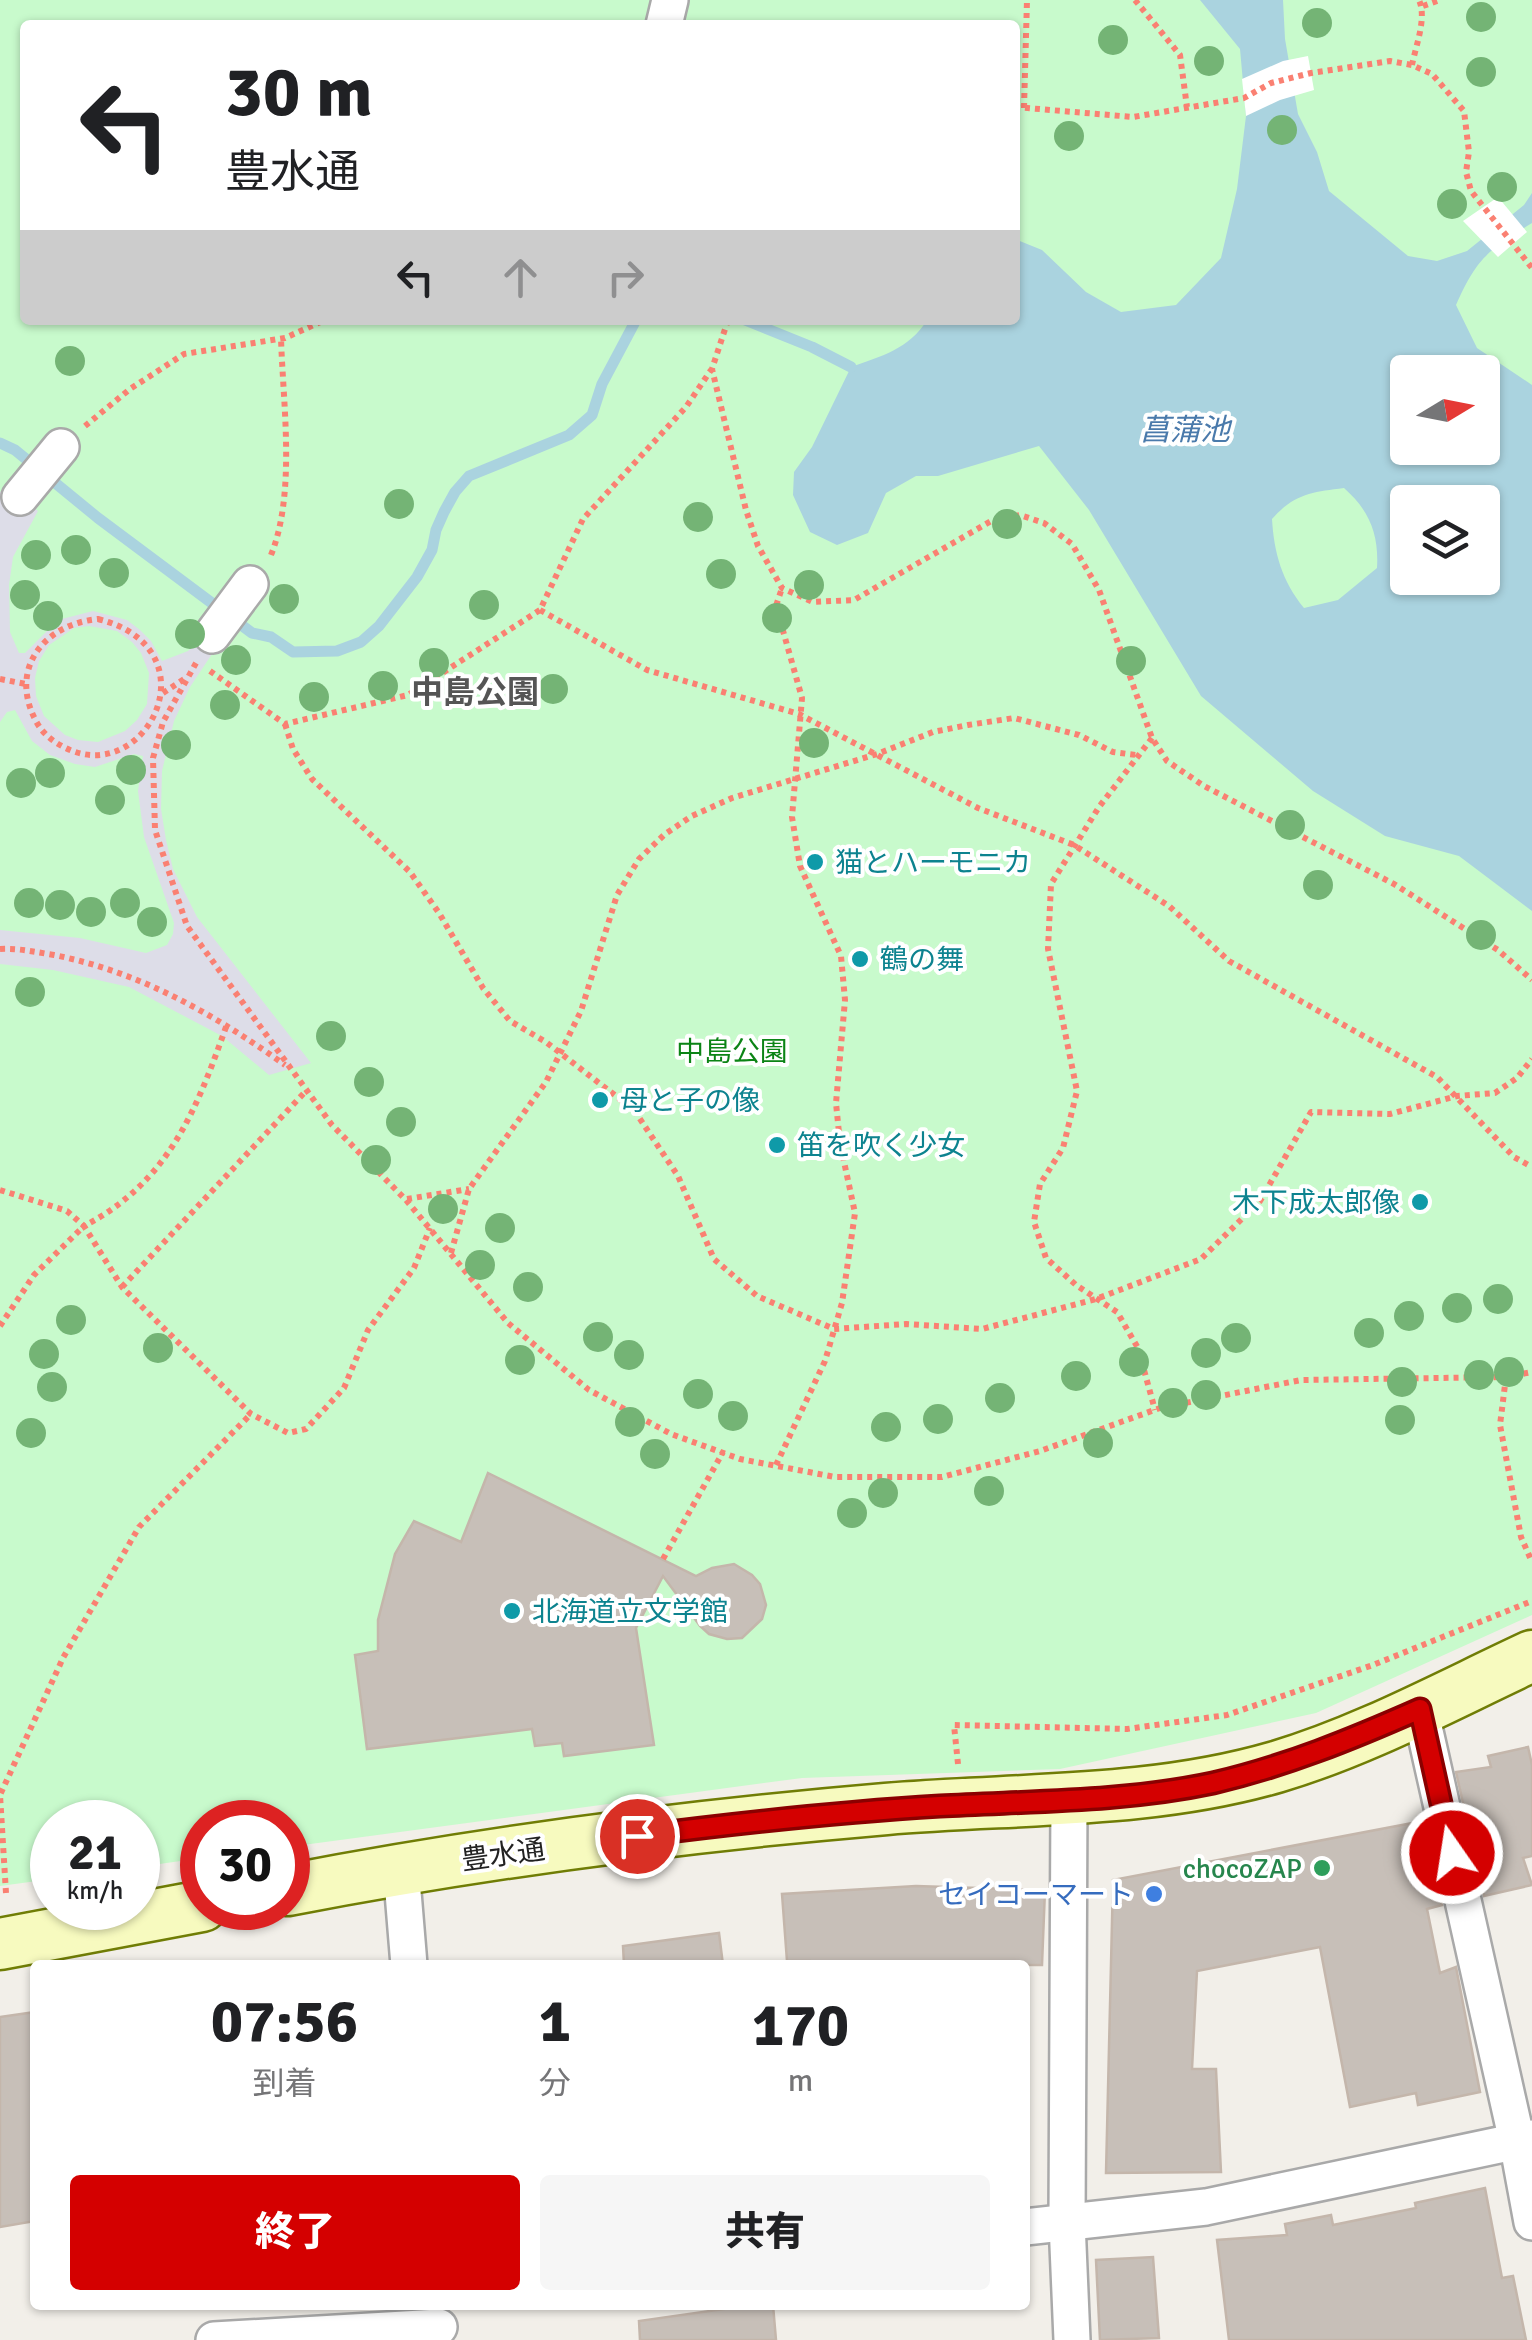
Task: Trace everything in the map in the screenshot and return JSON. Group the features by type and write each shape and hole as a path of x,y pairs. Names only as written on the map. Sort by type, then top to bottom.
{"street":[{"path":"20,497 61,447"},
{"path":"212,635 250,584"},
{"name":"豊水通","path":"310,1886 401,1868 716,1826 889,1809 1156,1792 1209,1784 1277,1767 1348,1741 1532,1656"},
{"path":"1420,1709 1524,2139 1532,2222"},
{"path":"1070,1799 1066,2222 1072,2340"},
{"path":"401,1868 409,1960"},
{"path":"0,1944 180,1910"},
{"path":"1030,2226 1206,2207 1524,2139"},
{"path":"214,2340 440,2324"}],"path":[{"path":"1020,101 1028,51 1026,0"},
{"path":"1135,0 1180,55 1187,107"},
{"path":"1412,65 1421,3 1440,0"},
{"path":"1020,107 1134,116 1244,98 1311,72 1390,60 1412,65 1432,74 1464,111 1469,152 1466,172 1471,191 1532,268"},
{"path":"61,447 130,389 184,354 281,338 314,325"},
{"path":"285,724 408,695 540,610 583,519 686,407 712,369 726,325"},
{"path":"250,584 268,560 282,528 285,490 281,338"},
{"path":"712,369 746,510 758,546 782,588 814,602 854,600 991,521 1020,515 1044,523 1072,544 1099,590 1152,738 1167,761 1204,786 1394,884 1498,950 1532,980"},
{"path":"776,1466 834,1329 856,1213 840,1143 836,1103 845,1000 841,956 800,866 792,817 802,698 776,606 782,588"},
{"path":"540,610 647,670 799,714 978,808 1074,845 1168,906 1229,961 1437,1077 1514,1157 1532,1167"},
{"path":"98,620 119,624 144,644 159,672 163,692 154,716 140,736 122,748 99,754 66,748 39,727 28,706 26,684 31,662 49,637 76,621 98,620"},
{"path":"212,635 163,722 153,758 155,830 187,926 332,1125 406,1200 508,1323 589,1390 671,1434 776,1466 834,1478 942,1477 1040,1451 1155,1410 1301,1380 1506,1377 1532,1372"},
{"path":"163,692 204,666 285,724 292,750 312,778 410,872 440,913 483,988 510,1021 559,1052 634,1110 678,1176 714,1259 758,1296 834,1329 906,1324 982,1329 1096,1299 1201,1259 1260,1201 1311,1112 1390,1114 1457,1096 1495,1093 1517,1078 1532,1059"},
{"path":"0,679 26,684"},
{"path":"450,1254 470,1189 546,1082 581,1011 616,895 639,858 665,834 692,816 732,798 877,754 932,732 1014,718 1080,735 1113,752 1136,755"},
{"path":"1152,738 1136,755 1051,884 1048,949 1076,1091 1063,1148 1040,1184 1034,1222 1046,1258 1117,1312 1138,1348 1155,1410"},
{"path":"0,947 88,962 154,986 227,1024 290,1069"},
{"path":"0,1326 3,1315 34,1275 84,1226 115,1210 164,1161 200,1099 227,1024"},
{"path":"122,1286 305,1092"},
{"path":"406,1200 470,1189"},
{"path":"0,1190 67,1211 84,1226 122,1286 251,1414 288,1433 306,1429 344,1388 368,1330 414,1268 430,1228"},
{"path":"1506,1377 1500,1425 1521,1537 1532,1562"},
{"path":"6,1893 0,1795 63,1658 139,1527 251,1414"},
{"path":"663,1559 723,1452"},
{"path":"958,1766 954,1725 1127,1729 1227,1714 1373,1666 1532,1601"}],"green space":[{"name":"中島公園","path":"0,0 1532,0 1532,1615 1316,1713 1060,1769 802,1778 310,1844 310,1800 180,1800 180,1861 160,1864 160,1800 30,1800 30,1882 0,1886"}],"shaded area":[{"path":"6,486 38,511 13,557 9,585 10,632 19,653 25,653 58,620 93,611 127,620 151,641 162,661 188,651 200,639 220,642 190,687 174,721 162,771 161,809 166,840 173,869 197,917 311,1063 269,1075 222,1036 129,987 53,970 0,964 0,930 80,938 146,953 167,945 174,923 144,837 138,791 143,756 134,754 95,767 75,764 50,755 32,741 15,710 7,712 0,722 0,492","holes":["89,626 117,631 141,653 149,673 147,704 125,731 98,742 65,735 44,716 36,696 39,661 49,645 74,628"]}],"water":[{"name":"菖蒲池","path":"1200,0 1283,0 1285,39 1298,114 1317,152 1329,191 1408,256 1437,261 1467,251 1524,205 1532,193 1532,223 1486,256 1456,305 1477,348 1487,355 1390,355 1390,465 1500,465 1500,363 1532,385 1532,911 1459,856 1385,836 1313,791 1201,696 1089,510 1039,446 938,476 916,476 886,493 868,533 837,545 810,532 793,495 794,472 812,447 851,367 903,345 924,325 1020,325 1020,241 1042,250 1086,292 1121,312 1176,305 1221,258 1237,189 1246,116 1240,49","holes":["1344,488 1360,506 1374,534 1377,568 1338,600 1304,608 1280,566 1272,519 1296,499"]}],"pier":[{"path":"1308,56 1314,90 1246,116 1242,79 1283,61"},
{"path":"1498,197 1527,232 1498,257 1463,221"}],"building":[{"name":"北海道立文学館","path":"488,1473 696,1576 734,1564 760,1584 766,1605 762,1619 742,1638 727,1639 709,1634 700,1626 663,1576 636,1628 654,1745 564,1756 562,1743 535,1746 532,1729 367,1749 355,1655 378,1651 378,1620 395,1554 414,1521 461,1542"},
{"path":"1528,1747 1532,1765 1532,1856 1523,1858 1532,1885 1484,1896 1456,1772 1491,1767 1488,1756"},
{"path":"1423,1821 1442,1905 1427,1909 1440,1973 1456,1967 1480,2092 1418,2105 1416,2093 1350,2107 1320,1947 1197,1971 1192,2069 1216,2069 1221,2172 1106,2173 1113,1880"},
{"path":"916,1886 1045,1890 1042,1965 1030,1965 1030,1960 787,1960 782,1894"},
{"path":"719,1933 722,1960 624,1960 623,1946"},
{"path":"30,2013 30,2222 0,2227 0,2017"},
{"path":"1485,2188 1502,2278 1513,2276 1526,2340 1229,2340 1217,2240 1287,2235 1285,2224 1331,2215 1333,2225 1416,2208 1415,2203"},
{"path":"1153,2257 1159,2338 1100,2340 1096,2260"},
{"path":"717,2310 773,2310 776,2340 640,2340 639,2321"}],"waterway":[{"path":"0,443 15,450 98,518 252,633 271,637 293,652 337,651 361,642 379,626 417,577 432,550 444,512 469,476 569,435 592,415 602,384 633,325"},
{"path":"757,325 851,367"}],"place":[{"name":"猫とハーモニカ","path":"815,862"},
{"name":"鶴の舞","path":"860,959"},
{"name":"母と子の像","path":"600,1100"},
{"name":"笛を吹く少女","path":"777,1145"},
{"name":"木下成太郎像","path":"1420,1202"},
{"name":"北海道立文学館","path":"512,1611"},
{"name":"chocoZAP","path":"1322,1868"},
{"name":"セイコーマート","path":"1154,1894"}],"district":[{"name":"中島公園","path":"475,692"}],"route":[{"path":"637,1836 889,1809 1156,1792 1209,1784 1277,1767 1420,1709 1452,1853"}]}
